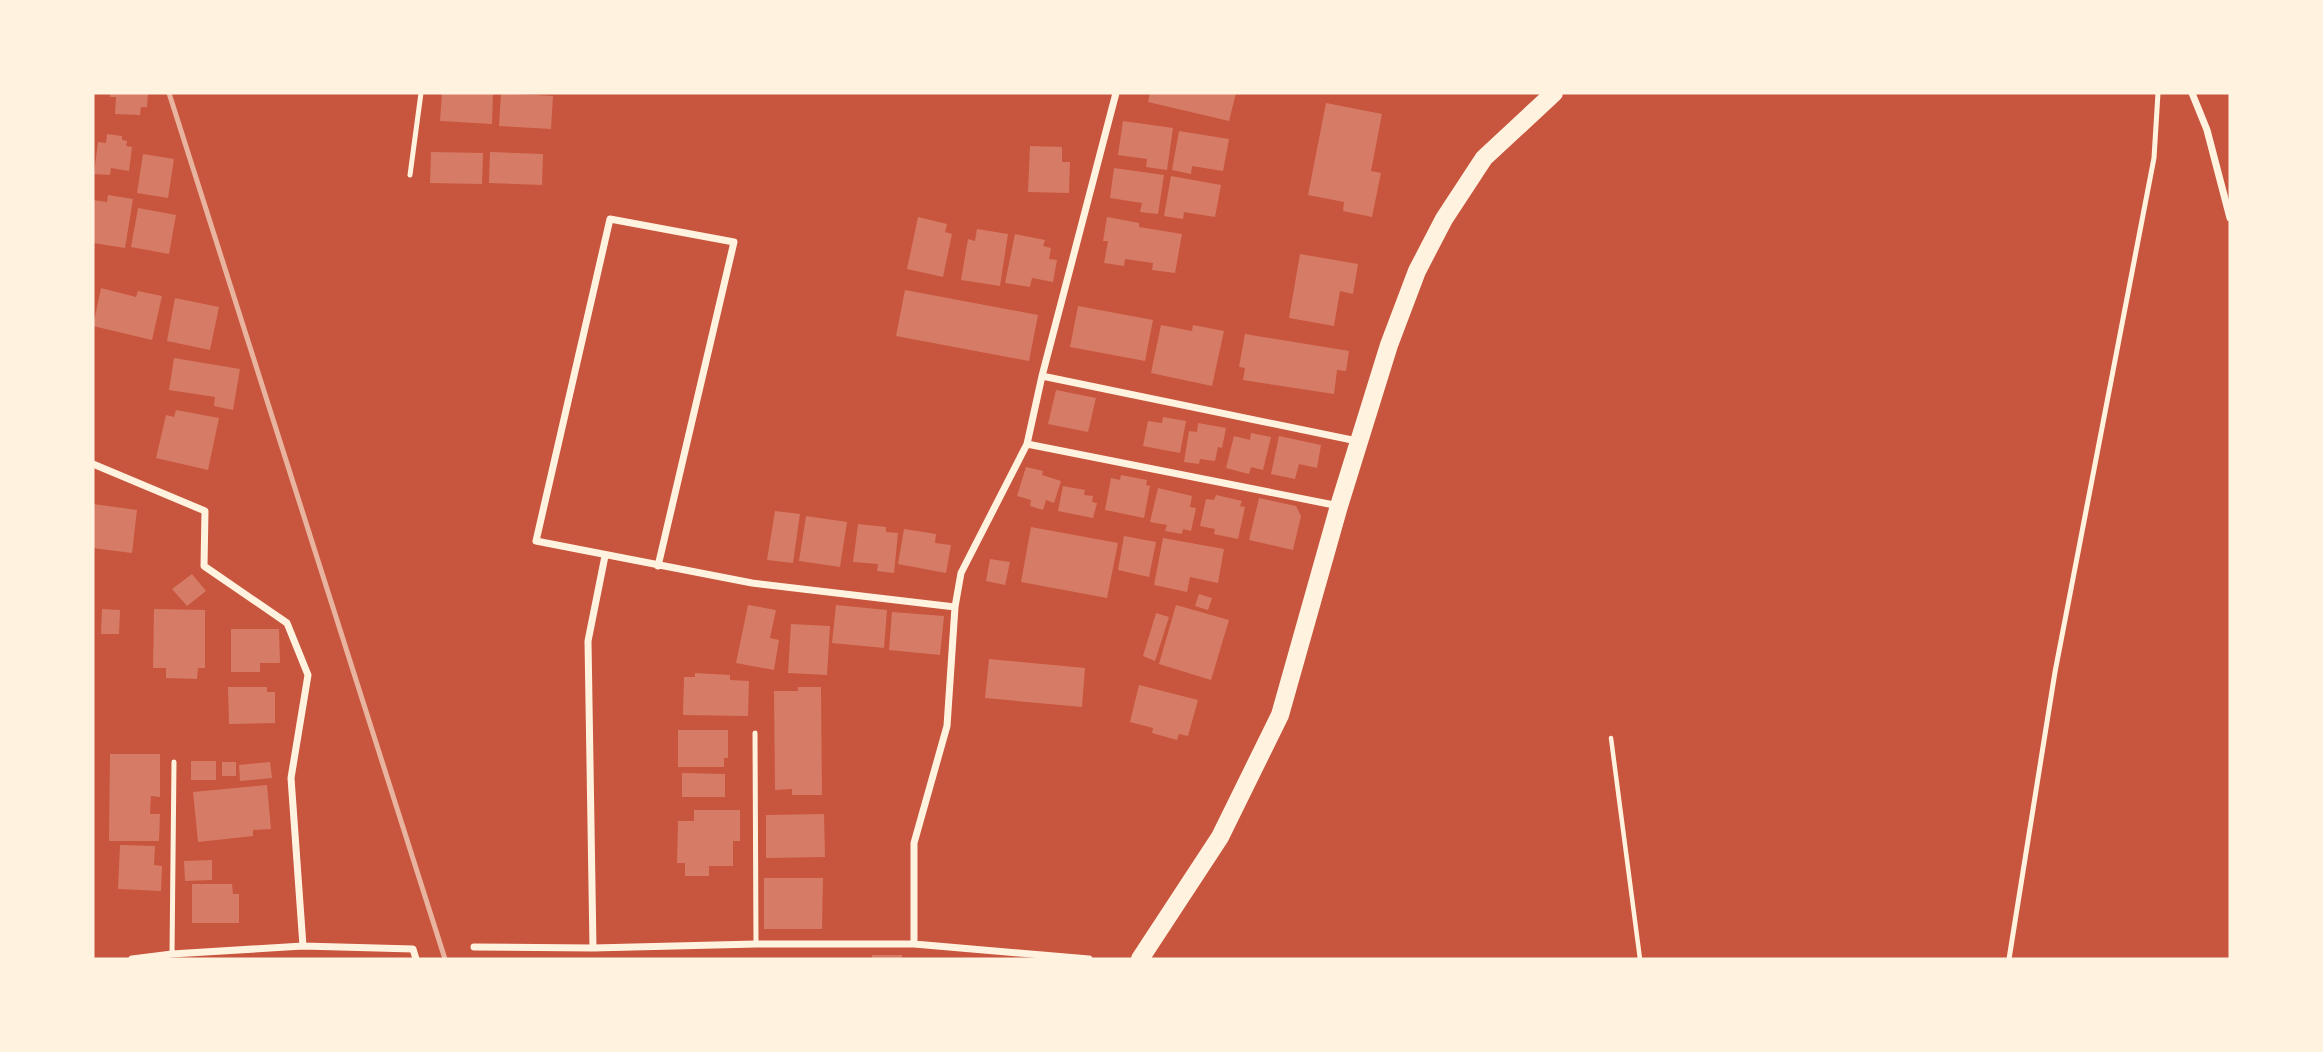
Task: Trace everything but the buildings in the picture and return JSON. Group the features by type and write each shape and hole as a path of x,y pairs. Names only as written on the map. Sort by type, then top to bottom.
{"main road":[{"path":"1140,959 1220,837 1280,715 1339,506 1389,345 1417,271 1444,219 1484,158 1554,93"}],"street":[{"path":"914,944 914,844 947,726 955,607 961,573 1027,444 1042,376 1116,93"},
{"path":"2192,93 2207,130 2230,218"},
{"path":"658,566 733,242 610,219 536,541 605,556 658,566 751,583 955,607"},
{"path":"1042,376 1359,442"},
{"path":"1027,444 1339,506"},
{"path":"93,464 205,511 204,566 287,623 308,675 291,778 303,946"},
{"path":"593,948 588,641 605,556"},
{"path":"474,947 914,944 1089,959"},
{"path":"132,959 303,946 413,949 416,959"}],"lane":[{"path":"410,175 421,93"},
{"path":"2009,959 2055,672 2154,158 2158,93"},
{"path":"755,733 756,944"},
{"path":"172,954 174,762"}],"path":[{"path":"1611,738 1640,959"}],"railway":[{"path":"169,93 445,959"}]}
